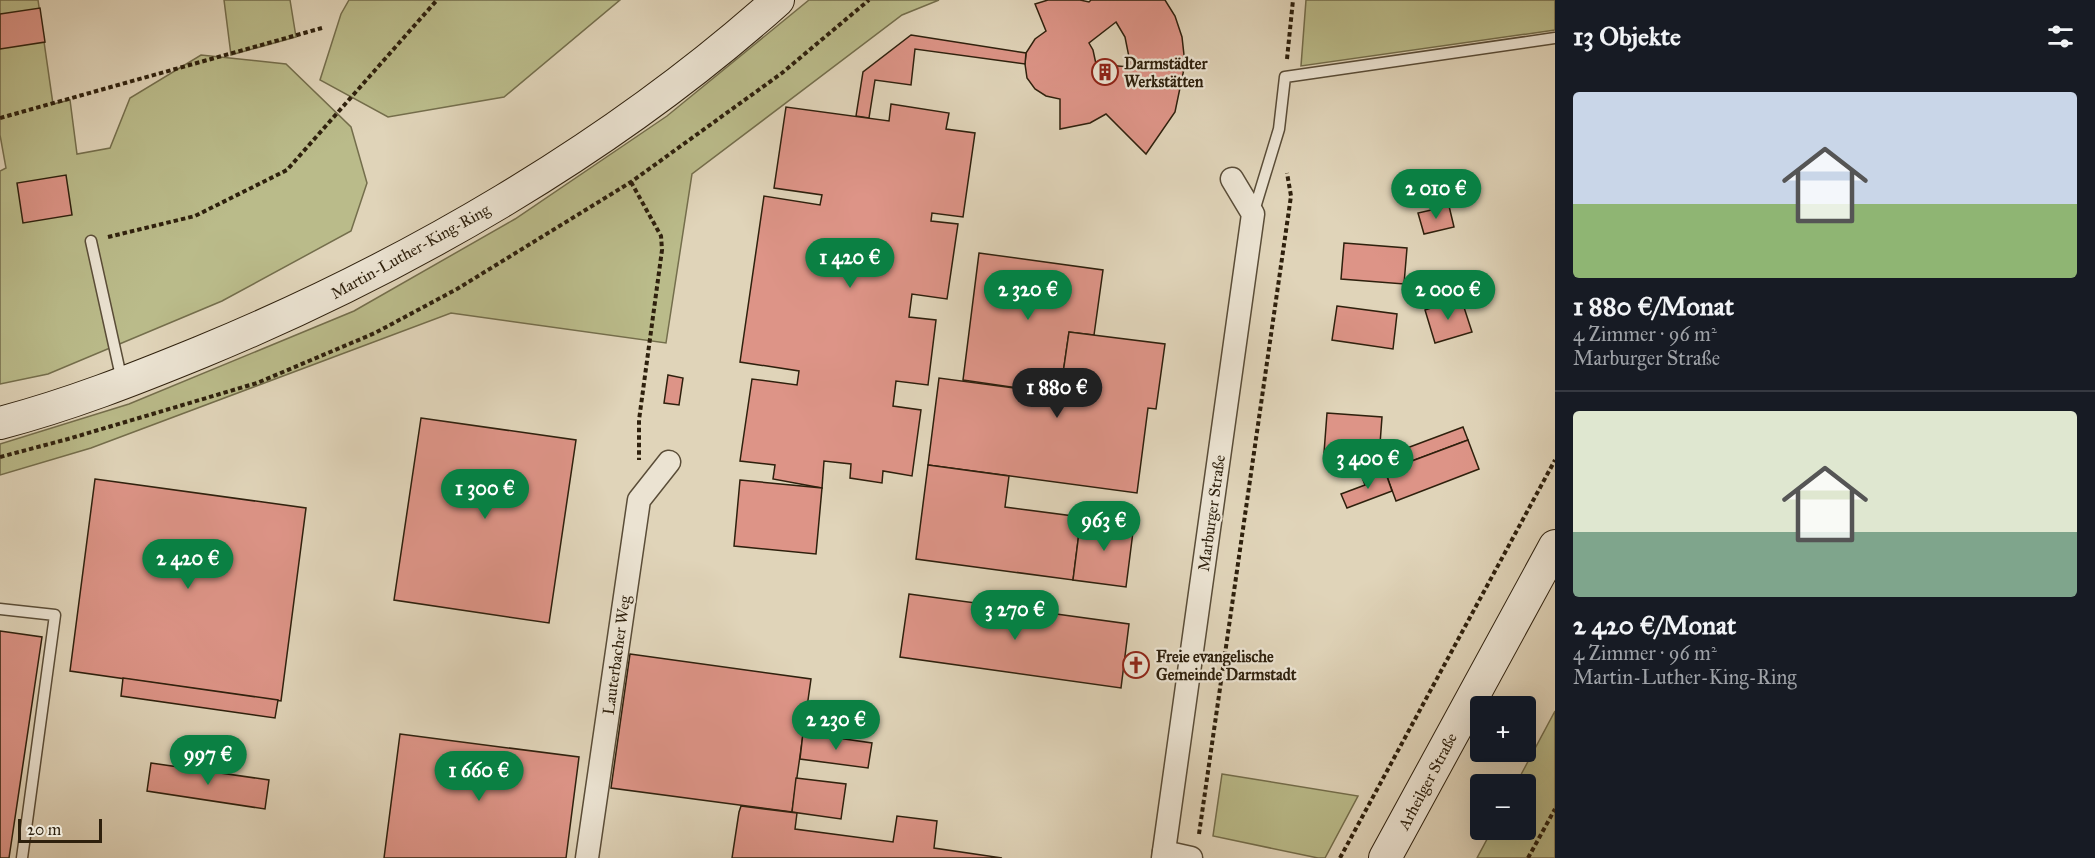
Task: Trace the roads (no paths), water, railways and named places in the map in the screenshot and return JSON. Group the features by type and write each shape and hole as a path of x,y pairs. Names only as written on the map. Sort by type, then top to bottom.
{"main road":[{"name":"Martin-Luther-King-Ring","path":"0,423 123,384 233,339 344,289 446,234 539,178 651,103 778,0"},
{"name":"Arheilger Straße","path":"1385,858 1553,553"}],"street":[{"path":"1232,179 1253,214"},
{"name":"Marburger Straße","path":"1191,858 1164,855 1253,214"},
{"name":"Lauterbacher Weg","path":"587,858 639,500 669,462"}],"lane":[{"path":"1253,214 1279,129 1285,77 1555,38"},
{"path":"91,241 123,384"},
{"path":"0,609 54,615 22,858"}],"place":[{"name":"Darmstädter Werkstätten","path":"1105,72"},
{"name":"Freie evangelische Gemeinde Darmstadt","path":"1136,665"}]}
